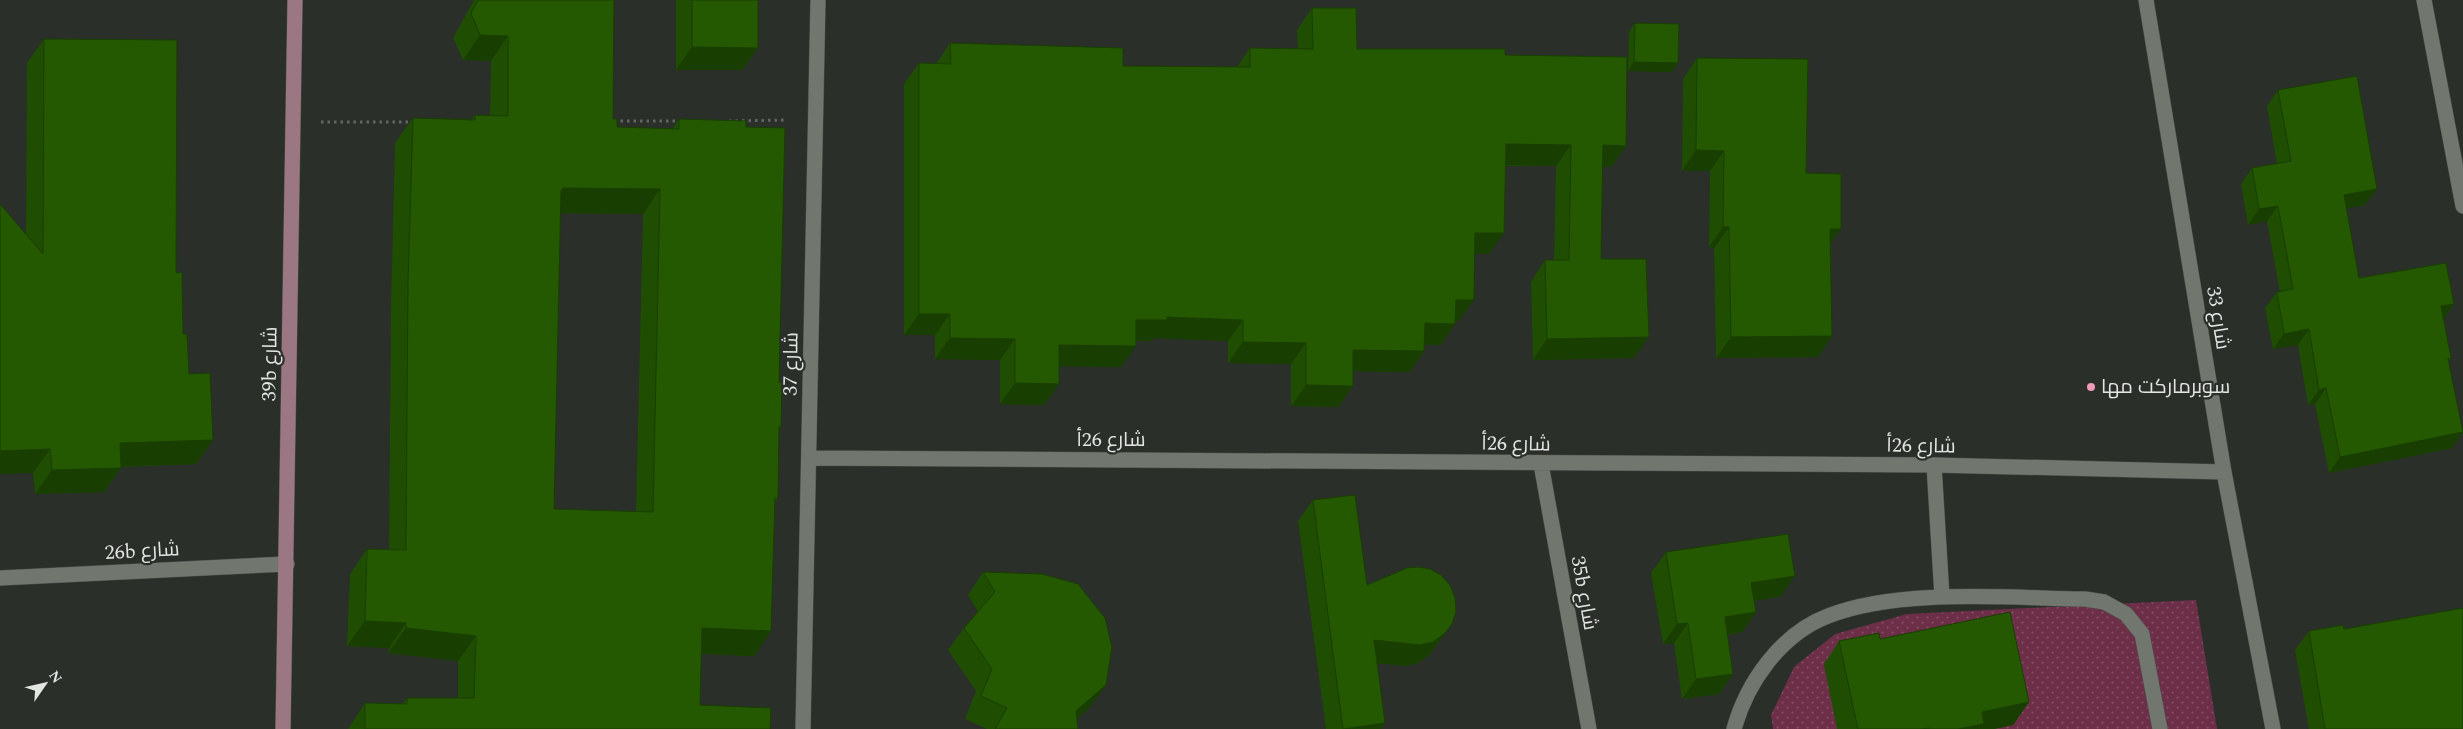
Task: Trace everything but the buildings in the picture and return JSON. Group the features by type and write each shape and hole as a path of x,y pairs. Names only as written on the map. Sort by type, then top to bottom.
{"street":[{"name":"39b شارع","path":"283,729 295,0"},
{"name":"شارع 37","path":"803,729 818,0"},
{"name":"شارع 33","path":"2146,0 2224,472 2274,729"},
{"path":"2424,0 2463,206"},
{"name":"شارع 26أ","path":"809,458 1934,466 2224,472"},
{"name":"35b شارع","path":"1540,464 1589,729"},
{"path":"1934,466 1942,597"},
{"name":"26b شارع","path":"0,578 287,564"},
{"path":"1734,729 1740,706 1762,669 1791,638 1827,616 1870,605 1942,597 2085,599 2104,602 2126,614 2142,634 2160,729"}],"path":[{"path":"726,121 816,120"},
{"path":"606,121 686,121"},
{"path":"294,123 416,122"}],"shaded area":[{"path":"2196,600 2217,729 1773,729 1771,715 1794,667 1835,634 1907,614"}],"place":[{"name":"سوبرماركت مها","path":"2091,387"}]}
